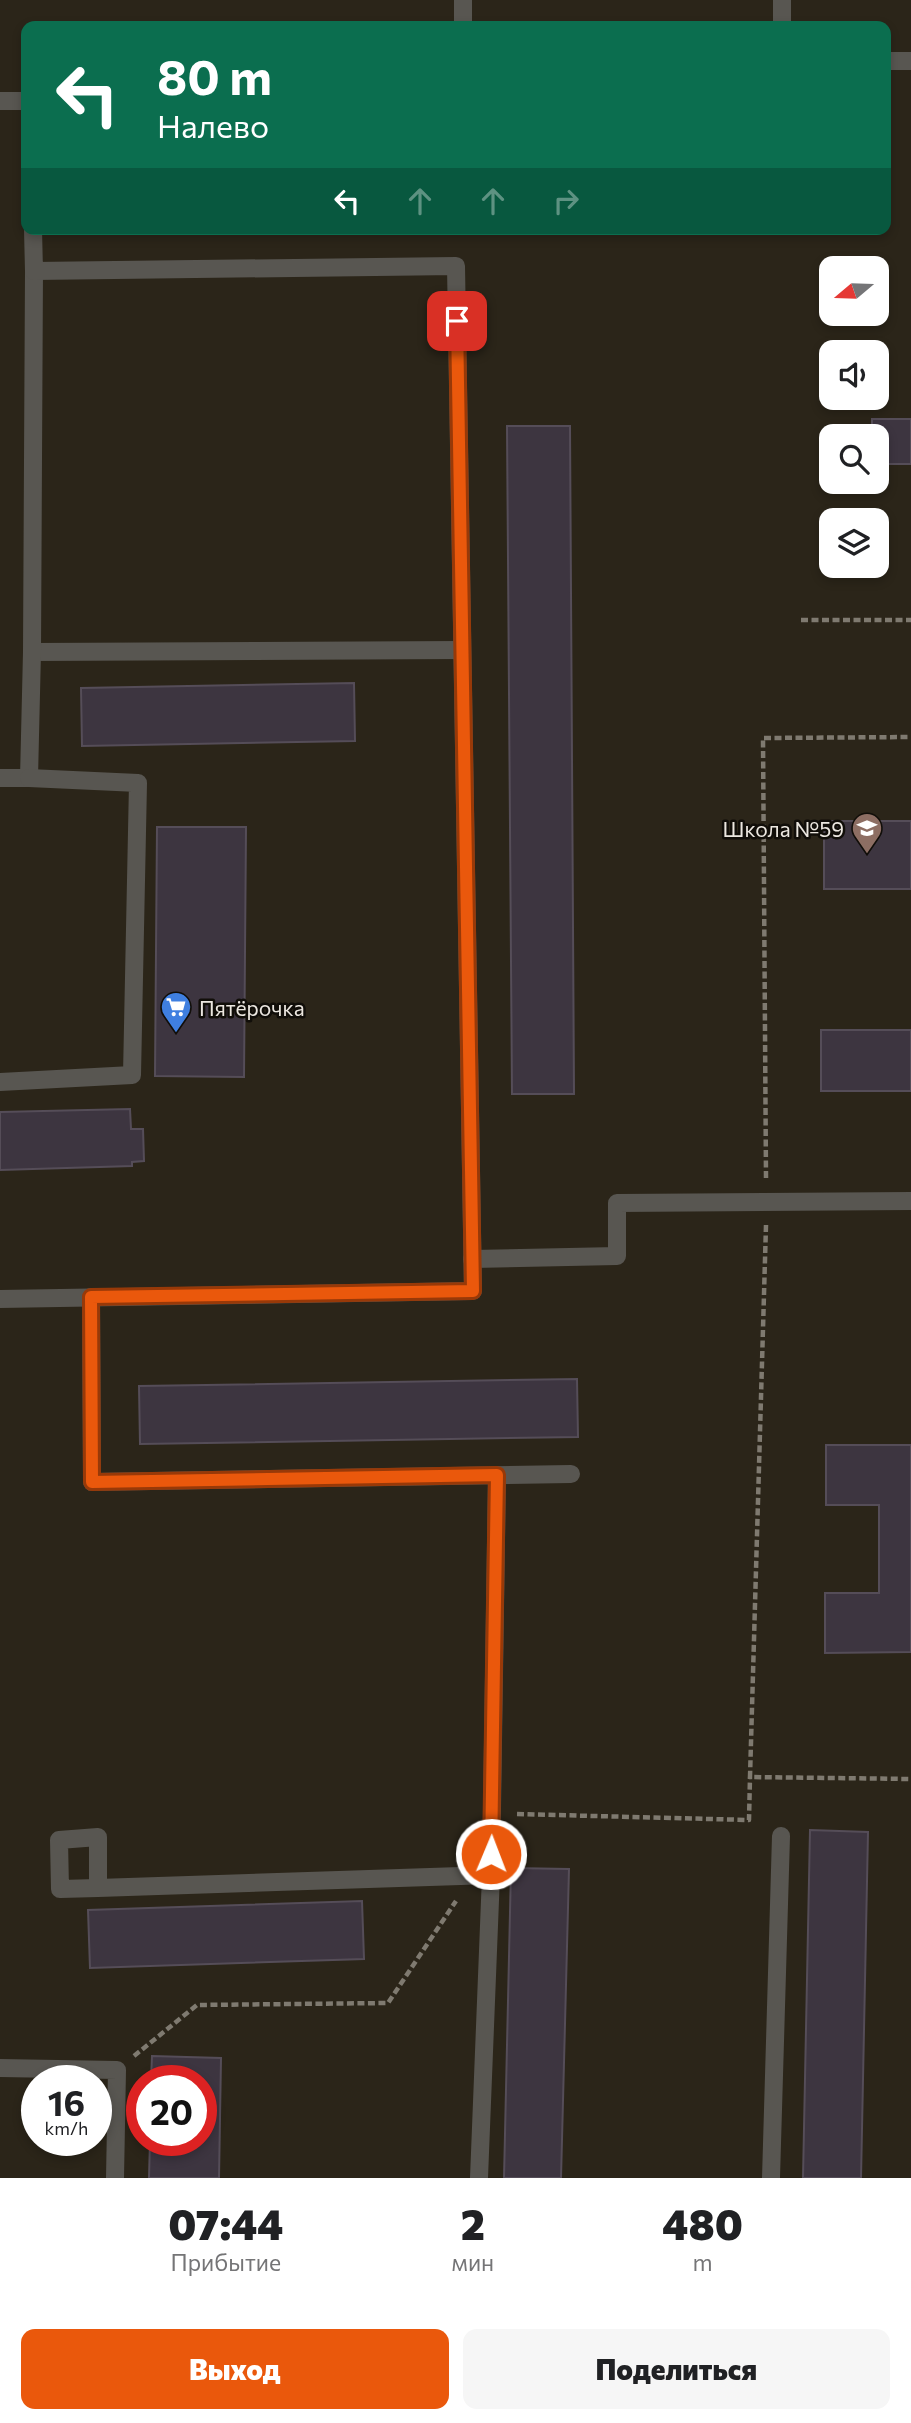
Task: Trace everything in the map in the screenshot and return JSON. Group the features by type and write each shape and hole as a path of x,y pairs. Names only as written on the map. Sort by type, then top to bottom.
{"lane":[{"path":"463,0 463,21"},
{"path":"782,0 782,21"},
{"path":"891,61 911,61"},
{"path":"0,101 21,101"},
{"path":"29,778 33,235"},
{"path":"0,1299 473,1291 456,266 34,271"},
{"path":"32,652 462,650"},
{"path":"0,778 138,783 132,1075 0,1082"},
{"path":"472,1259 617,1256 617,1203 911,1202"},
{"path":"91,1297 92,1482 571,1474"},
{"path":"480,2178 482,1875 492,1813 497,1475"},
{"path":"771,2178 781,1836"},
{"path":"99,1888 482,1875"},
{"path":"0,2068 117,2070 115,2178"}],"path":[{"path":"801,620 911,620"},
{"path":"492,1813 749,1820 767,1202 763,738 911,737"},
{"path":"750,1777 911,1779"},
{"path":"117,2070 197,2005 388,2003 482,1875"}],"building":[{"path":"872,419 911,419 911,464 889,464 889,424 872,424"},
{"path":"507,426 570,426 574,1094 512,1094"},
{"path":"354,683 355,741 82,746 81,688"},
{"name":"Школа №59","path":"824,821 911,821 911,889 824,889"},
{"path":"157,827 246,827 244,1077 155,1076"},
{"path":"821,1030 911,1030 911,1091 821,1091"},
{"path":"130,1109 131,1129 143,1129 144,1161 132,1162 132,1166 0,1170 0,1112"},
{"path":"577,1379 578,1437 140,1444 139,1386"},
{"path":"826,1445 911,1445 911,1652 825,1653 825,1593 879,1593 879,1505 826,1505"},
{"path":"810,1830 868,1832 861,2178 803,2178"},
{"path":"511,1868 569,1869 561,2178 504,2178"},
{"path":"362,1901 364,1959 90,1968 88,1910"},
{"path":"152,2056 221,2058 219,2178 149,2178 150,2156 217,2156 217,2065 152,2065"}],"place":[{"name":"Школа №59","path":"867,855"},
{"name":"Пятёрочка","path":"176,1034"}],"route":[{"path":"457,321 473,1291 91,1297 92,1482 497,1475 491,1854"}]}
